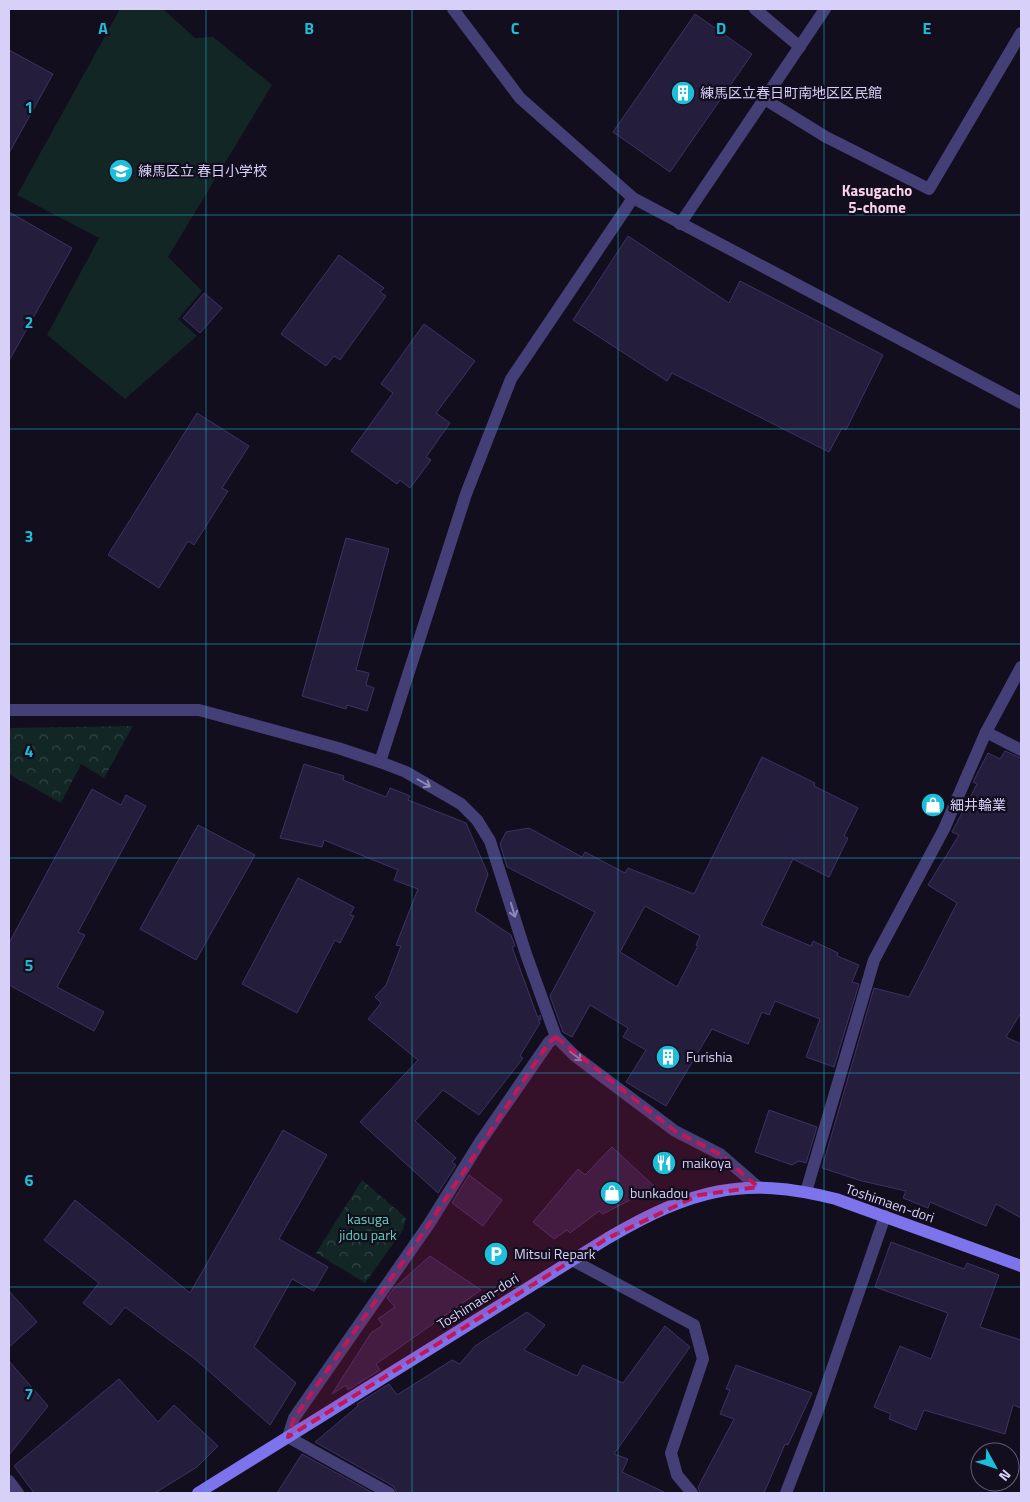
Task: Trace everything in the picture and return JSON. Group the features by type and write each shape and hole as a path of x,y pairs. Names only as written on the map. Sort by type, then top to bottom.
{"street":[{"path":"453,9 520,98 633,198 1021,403"},
{"path":"755,9 800,47"},
{"path":"680,224 766,100 825,9"},
{"path":"766,100 826,137 929,189 1021,33"},
{"path":"380,762 466,494 511,379 633,198"},
{"path":"806,1192 874,960 944,829 986,732 1021,668"},
{"path":"11,712 198,710 338,748 380,762 406,772 461,804 477,820 490,841 526,954 556,1037 575,1056 667,1125 720,1154 758,1187"},
{"path":"986,732 1021,750"},
{"path":"389,1493 288,1437 294,1418 429,1224 480,1142 528,1072 549,1042 556,1037"},
{"name":"Toshimaen-dori","path":"198,1493 639,1220 699,1195 732,1188 758,1187 806,1192 836,1199 1021,1266"},
{"path":"786,1493 818,1410 885,1216"},
{"path":"572,1260 694,1325 703,1359 671,1453 677,1475 692,1493"},
{"path":"9,1481 18,1493"}],"highlighted area":[{"path":"556,1037 675,1131 720,1154 758,1187 699,1195 608,1238 288,1437 294,1418 429,1224 549,1042"}],"green space":[{"name":"練馬区立 春日小学校","path":"120,9 163,9 195,38 213,37 272,85 168,257 202,291 178,319 197,336 125,399 47,335 99,238 17,195"},
{"path":"133,726 104,778 81,764 61,803 9,774 9,730 11,728"},
{"name":"kasuga jidou park","path":"362,1180 406,1218 403,1230 365,1283 316,1253"}],"building":[{"name":"練馬区立春日町南地区区民館","path":"695,14 752,54 670,172 613,132"},
{"path":"9,50 53,74 9,153"},
{"path":"9,212 72,248 9,361"},
{"path":"628,236 729,303 740,281 883,355 846,430 842,428 829,452 672,373 667,381 573,320"},
{"path":"339,255 384,288 380,292 386,296 340,360 334,356 326,366 281,334"},
{"path":"204,293 222,308 200,333 183,318"},
{"path":"424,324 475,361 436,413 450,423 426,457 431,460 410,488 400,480 397,484 351,451 393,393 381,384"},
{"path":"197,413 249,446 222,488 228,491 194,545 188,541 159,588 108,555"},
{"path":"346,538 389,549 356,670 369,673 366,685 374,688 367,711 347,705 346,709 302,696"},
{"path":"1005,751 1021,758 1021,1013 1006,1037 1021,1044 1021,1218 996,1204 986,1226 930,1202 928,1208 903,1198 906,1191 862,1181 822,1168 874,988 909,997 957,903 928,885 959,835 952,832 977,784 973,782 988,753 1000,759"},
{"path":"762,757 815,783 814,786 858,808 844,836 848,838 829,877 793,859 761,925 811,946 813,941 838,953 837,956 859,965 852,982 859,984 834,1067 806,1057 820,1019 775,1001 769,1015 762,1012 748,1044 712,1029 666,1106 626,1082 646,1050 623,1037 628,1028 590,1005 572,1037 563,1032 550,996 595,912 507,867 500,844 506,832 529,828 582,857 585,852 625,873 628,868 694,894","holes":["645,906 700,936 696,945 698,946 677,987 620,952"]},
{"path":"304,764 344,776 343,780 386,797 390,788 410,796 408,800 466,823 488,874 475,911 511,935 515,946 512,947 538,1018 540,1015 541,1020 538,1019 540,1023 520,1056 523,1058 479,1115 443,1090 415,1121 456,1158 452,1162 456,1165 438,1193 360,1122 418,1060 368,1019 381,1003 375,997 386,985 401,946 396,945 418,889 394,880 398,870 324,840 322,847 280,838"},
{"path":"92,789 121,805 126,795 146,806 78,932 85,935 57,987 104,1012 94,1031 9,985 9,943"},
{"path":"198,825 255,855 196,960 140,929"},
{"path":"298,878 354,907 350,915 354,916 340,943 335,940 297,1013 242,984"},
{"path":"769,1110 817,1127 806,1163 799,1161 792,1165 755,1152"},
{"path":"283,1130 327,1155 279,1239 328,1267 314,1291 292,1279 254,1347 296,1383 270,1425 195,1359 125,1307 111,1325 83,1303 99,1283 44,1240 75,1200 190,1293"},
{"path":"612,1147 655,1187 603,1214 599,1211 570,1233 567,1230 554,1239 533,1222 578,1169 585,1175"},
{"path":"469,1175 502,1200 483,1226 452,1203"},
{"path":"891,1242 964,1269 967,1263 999,1275 980,1327 1021,1340 1021,1408 1013,1405 1005,1434 924,1410 916,1430 889,1419 891,1414 874,1407 900,1346 931,1359 948,1313 875,1287"},
{"path":"430,1256 481,1290 376,1364 380,1370 348,1390 346,1385 332,1394 371,1333 383,1325 378,1319 395,1307 387,1298 394,1288"},
{"path":"9,1291 37,1322 9,1347"},
{"path":"527,1312 545,1325 524,1350 577,1376 583,1365 623,1383 665,1326 690,1347 614,1454 628,1459 622,1472 666,1493 397,1493 393,1486 315,1442 358,1406 357,1404 389,1384 397,1395 452,1360 460,1364 475,1346"},
{"path":"9,1361 48,1406 9,1455"},
{"path":"736,1365 812,1393 788,1445 785,1444 764,1493 700,1493 698,1487 734,1419 720,1414 730,1390 726,1389"},
{"path":"119,1379 158,1422 174,1405 218,1446 197,1467 155,1493 34,1493 14,1466"},
{"path":"302,1454 373,1493 277,1493"}],"place":[{"name":"練馬区立春日町南地区区民館","path":"683,93"},
{"name":"練馬区立 春日小学校","path":"121,171"},
{"name":"細井輪業","path":"933,805"},
{"name":"Furishia","path":"668,1057"},
{"name":"maikoya","path":"664,1163"},
{"name":"bunkadou","path":"612,1193"},
{"name":"Mitsui Repark","path":"496,1254"}],"district":[{"name":"Kasugacho 5-chome","path":"877,200"}]}
